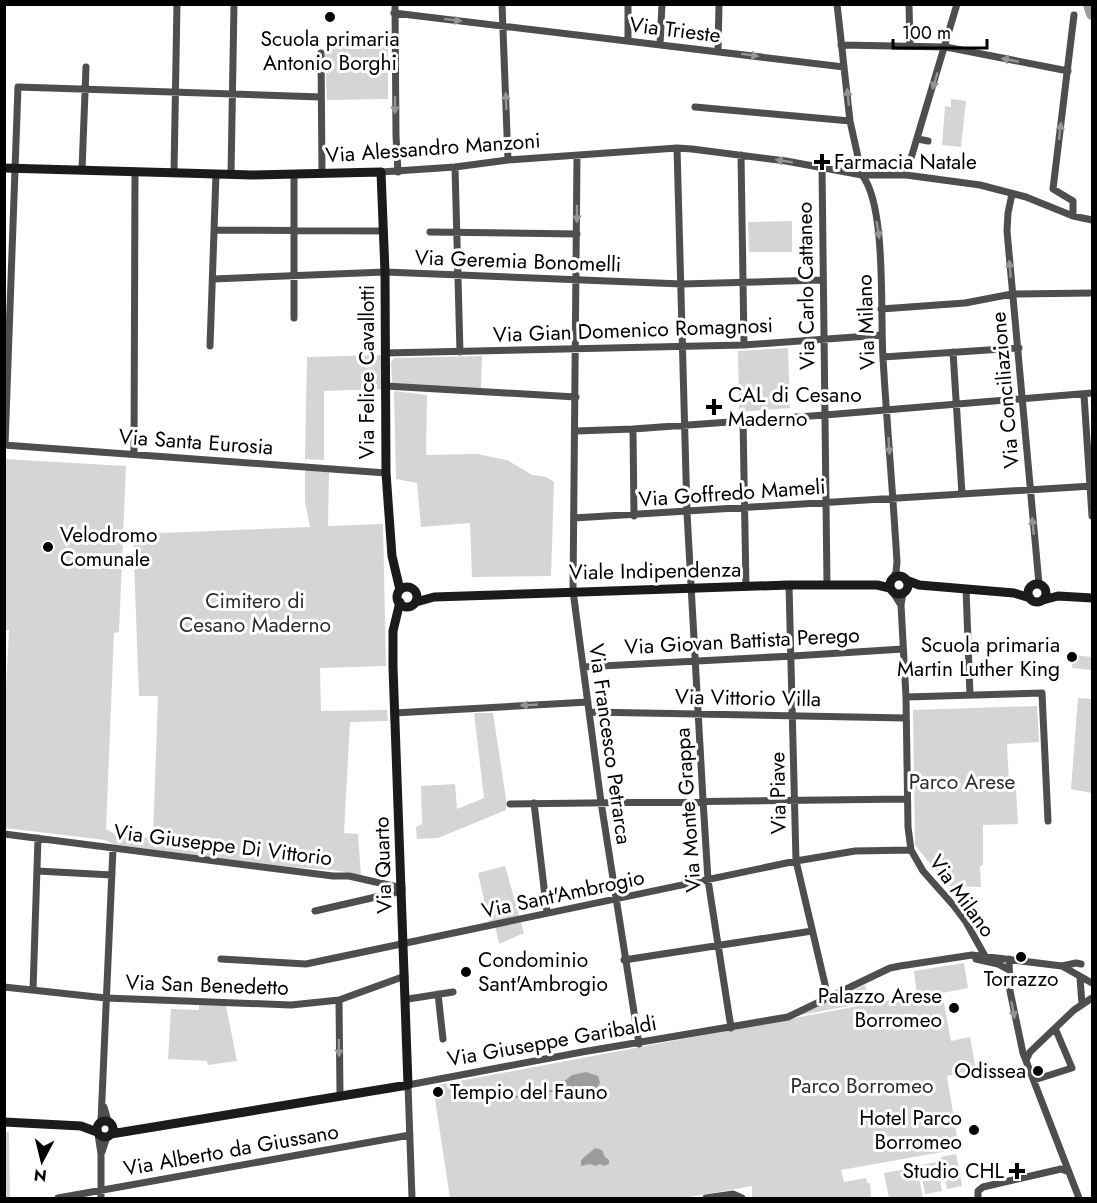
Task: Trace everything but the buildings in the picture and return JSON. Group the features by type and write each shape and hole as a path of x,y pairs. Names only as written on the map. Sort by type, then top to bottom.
{"street":[{"path":"174,172 177,4"},
{"path":"231,174 234,4"},
{"path":"395,4 398,172"},
{"path":"502,4 508,160"},
{"path":"628,4 628,40"},
{"path":"660,45 662,4"},
{"path":"718,51 719,4"},
{"name":"Via Milano","path":"837,4 850,120 862,175 867,181 879,233 883,357 906,697 907,799 911,850 916,862 966,922 985,956"},
{"path":"909,4 910,45"},
{"path":"906,175 957,4"},
{"name":"Via Trieste","path":"394,13 844,66"},
{"path":"1073,216 1072,201 1053,189 1074,15"},
{"path":"841,45 946,47 1068,71"},
{"path":"321,53 322,174"},
{"path":"82,170 86,67"},
{"path":"5,445 17,168 18,87 321,98"},
{"path":"695,107 850,120"},
{"path":"918,139 928,141"},
{"name":"Via Alessandro Manzoni","path":"4,168 216,174 398,172 508,160 677,148 741,154 862,175 906,175 987,188 1026,197 1073,216 1092,220"},
{"name":"Via Monte Grappa","path":"677,148 687,513 702,801 708,880 731,1028"},
{"path":"741,154 744,345"},
{"name":"Via Francesco Petrarca","path":"577,156 573,591 615,900 639,1044"},
{"path":"455,167 460,352"},
{"name":"Via Carlo Cattaneo","path":"822,167 827,585"},
{"path":"134,454 135,171"},
{"name":"Via Felice Cavallotti","path":"381,172 385,272 386,472 392,556 395,571 408,597"},
{"path":"210,346 216,174"},
{"path":"294,174 294,318"},
{"name":"Via Conciliazione","path":"1012,194 1006,225 1038,586"},
{"path":"214,230 384,231"},
{"path":"430,232 577,234"},
{"path":"4,264 13,264"},
{"name":"Via Geremia Bonomelli","path":"213,279 385,272 682,284 822,280"},
{"path":"881,309 965,303 1012,294 1092,293"},
{"name":"Via Gian Domenico Romagnosi","path":"385,352 744,345 882,335"},
{"path":"883,357 1018,348"},
{"path":"953,352 962,494"},
{"path":"386,386 576,397"},
{"path":"576,431 825,415 1092,393"},
{"path":"1084,395 1092,516"},
{"path":"743,420 746,587"},
{"path":"633,429 634,516"},
{"name":"Via Santa Eurosia","path":"5,445 386,472"},
{"name":"Via Goffredo Mameli","path":"574,518 687,513 1091,486"},
{"name":"Viale Indipendenza","path":"408,597 789,585 898,586"},
{"name":"Via Piave","path":"789,585 796,861 828,997"},
{"path":"898,586 919,585 1014,593 1038,602 1058,596 1092,598"},
{"path":"1030,598 1028,593 1038,586"},
{"path":"1038,586 1047,593 1043,600"},
{"path":"1014,593 1038,586 1058,596"},
{"path":"966,589 970,695"},
{"name":"Via Quarto","path":"408,597 394,626 394,713 408,1085"},
{"name":"Via Giovan Battista Perego","path":"583,667 903,649"},
{"path":"906,697 1042,693 1048,820"},
{"path":"394,713 588,702"},
{"name":"Via Vittorio Villa","path":"589,712 906,718"},
{"path":"510,804 907,799"},
{"path":"534,803 548,913"},
{"name":"Via Giuseppe Di Vittorio","path":"4,834 322,875 349,876 402,890"},
{"path":"33,990 38,838"},
{"path":"103,1134 113,1129 105,1122 102,1102 113,848"},
{"name":"Via Sant'Ambrogio","path":"221,959 306,964 796,861 855,851 911,850"},
{"path":"37,871 112,875"},
{"path":"315,911 402,890"},
{"path":"624,960 812,931"},
{"name":"Via Giuseppe Garibaldi","path":"81,1126 103,1134 140,1130 788,1017 890,968 985,956 1062,966"},
{"name":"Via Giuseppe Garibaldi","path":"962,958 988,961 1009,970"},
{"path":"1009,959 1011,999 1027,1052 1026,1060 1079,1198"},
{"path":"1062,966 1081,964"},
{"path":"1062,966 1092,983"},
{"name":"Via San Benedetto","path":"4,987 106,998 291,1005 339,1000 405,976"},
{"path":"1080,978 1082,1004"},
{"path":"408,999 453,992"},
{"path":"438,994 443,1039"},
{"path":"1027,1052 1067,1016 1092,998"},
{"path":"339,1000 340,1095"},
{"path":"1034,1080 1072,1068 1055,1028"},
{"path":"408,1085 412,1198"},
{"path":"1039,1096 1040,1107 1059,1153 1058,1165 1051,1172"},
{"name":"Via Giuseppe Garibaldi","path":"4,1122 81,1126 105,1122 140,1130"},
{"path":"103,1134 96,1127 105,1122"},
{"path":"101,1194 103,1134"},
{"name":"Via Alberto da Giussano","path":"58,1198 101,1194 410,1135"},
{"path":"978,1198 978,1190 983,1187 1061,1169 1069,1173"},
{"path":"706,1198 733,1194 742,1198"}],"green space":[{"path":"324,46 388,47 388,99 327,100"},
{"path":"951,99 966,101 961,147 942,145 945,106 951,107"},
{"path":"792,221 792,252 749,252 748,222"},
{"path":"788,348 790,408 739,412 738,351"},
{"path":"381,355 382,389 324,391 324,460 305,459 307,357"},
{"path":"482,356 481,389 392,383 391,362 394,358"},
{"path":"394,391 427,395 426,455 477,454 507,460 532,475 546,477 554,482 551,576 472,577 470,523 421,527 417,483 396,479"},
{"name":"Cimitero di Cesano Maderno","path":"4,459 126,466 119,632 114,633 106,829 115,834 153,838 158,696 139,696 133,534 310,527 305,501 305,470 329,472 328,526 383,524 386,666 320,668 321,711 387,710 388,721 350,722 344,833 358,834 361,876 332,870 283,866 5,828 4,725 9,630 4,630"},
{"path":"1073,655 1092,657 1092,670 1072,668"},
{"path":"1078,698 1092,699 1092,793 1071,789"},
{"name":"Parco Arese","path":"1037,706 1039,742 1007,744 1009,783 1016,788 1018,824 983,825 981,887 948,886 915,845 913,710"},
{"path":"474,713 493,713 506,810 438,838 417,839 416,827 422,824 421,786 455,784 457,809 484,798"},
{"path":"505,866 524,933 499,944 495,926 490,926 478,873"},
{"name":"Parco Borromeo","path":"964,963 968,988 942,993 951,1041 970,1037 976,1070 947,1076 959,1149 841,1170 844,1182 866,1178 867,1183 870,1183 871,1198 752,1198 752,1186 684,1198 450,1198 433,1086 917,995 914,971"},
{"path":"865,985 869,1002 791,1017"},
{"path":"199,1005 226,1006 237,1061 208,1065 207,1061 168,1059 171,1009 199,1010"},
{"path":"5,1131 9,1132 10,1198 5,1198"},
{"path":"956,1154 962,1186 947,1189 941,1157"},
{"path":"937,1162 942,1191 925,1194 920,1165"},
{"path":"917,1167 923,1198 889,1198 884,1173"}],"shaded area":[{"path":"586,1072 598,1076 600,1083 596,1090 575,1096 563,1091 562,1083 572,1075"},
{"path":"595,1148 602,1150 609,1164 581,1166 581,1160"}],"waterway":[{"path":"1089,4 1092,14"},
{"path":"492,1101 558,1090"}],"place":[{"name":"Scuola primaria Antonio Borghi","path":"330,17"},
{"name":"Farmacia Natale","path":"822,162"},
{"name":"CAL di Cesano Maderno","path":"714,407"},
{"name":"Velodromo Comunale","path":"48,547"},
{"name":"Scuola primaria Martin Luther King","path":"1072,657"},
{"name":"Torrazzo","path":"1021,957"},
{"name":"Condominio Sant'Ambrogio","path":"466,972"},
{"name":"Palazzo Arese Borromeo","path":"954,1008"},
{"name":"Odissea","path":"1038,1071"},
{"name":"Tempio del Fauno","path":"438,1092"},
{"name":"Hotel Parco Borromeo","path":"974,1130"},
{"name":"Studio CHL","path":"1017,1171"}]}
